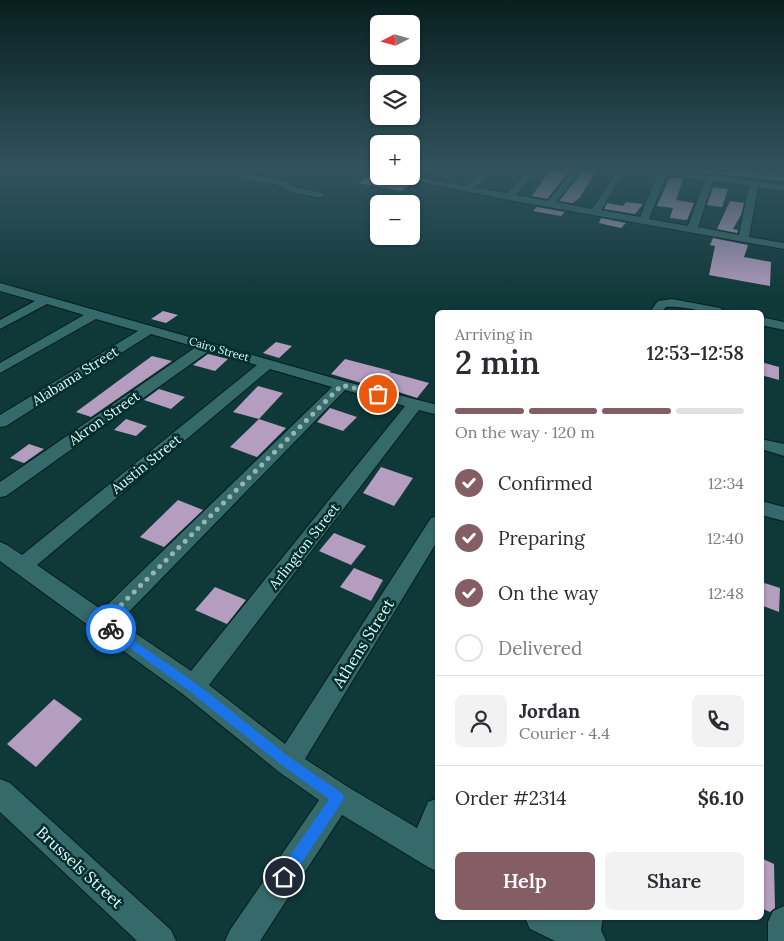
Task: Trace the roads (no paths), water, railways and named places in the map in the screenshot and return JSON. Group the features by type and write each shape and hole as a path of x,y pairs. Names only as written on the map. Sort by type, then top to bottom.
{"street":[{"path":"605,214 784,246"},
{"path":"643,221 646,214"},
{"path":"692,230 697,214"},
{"path":"743,240 748,214"},
{"name":"Cairo Street","path":"0,287 342,385 435,409"},
{"path":"0,325 46,300"},
{"path":"659,308 672,303 706,310"},
{"path":"0,369 93,315"},
{"path":"764,322 784,326"},
{"name":"Alabama Street","path":"0,422 149,330"},
{"name":"Akron Street","path":"0,491 207,346"},
{"name":"Austin Street","path":"24,565 268,364"},
{"path":"103,623 342,385"},
{"name":"Arlington Street","path":"193,687 415,404"},
{"path":"764,445 784,450"},
{"path":"764,509 784,514"},
{"name":"Athens Street","path":"288,763 435,528"},
{"path":"0,550 24,565 193,687 288,763 338,797 431,852 435,829"},
{"name":"Brussels Street","path":"0,793 160,941"},
{"path":"241,941 338,797"},
{"path":"548,920 587,932"},
{"path":"784,922 784,941"}]}
